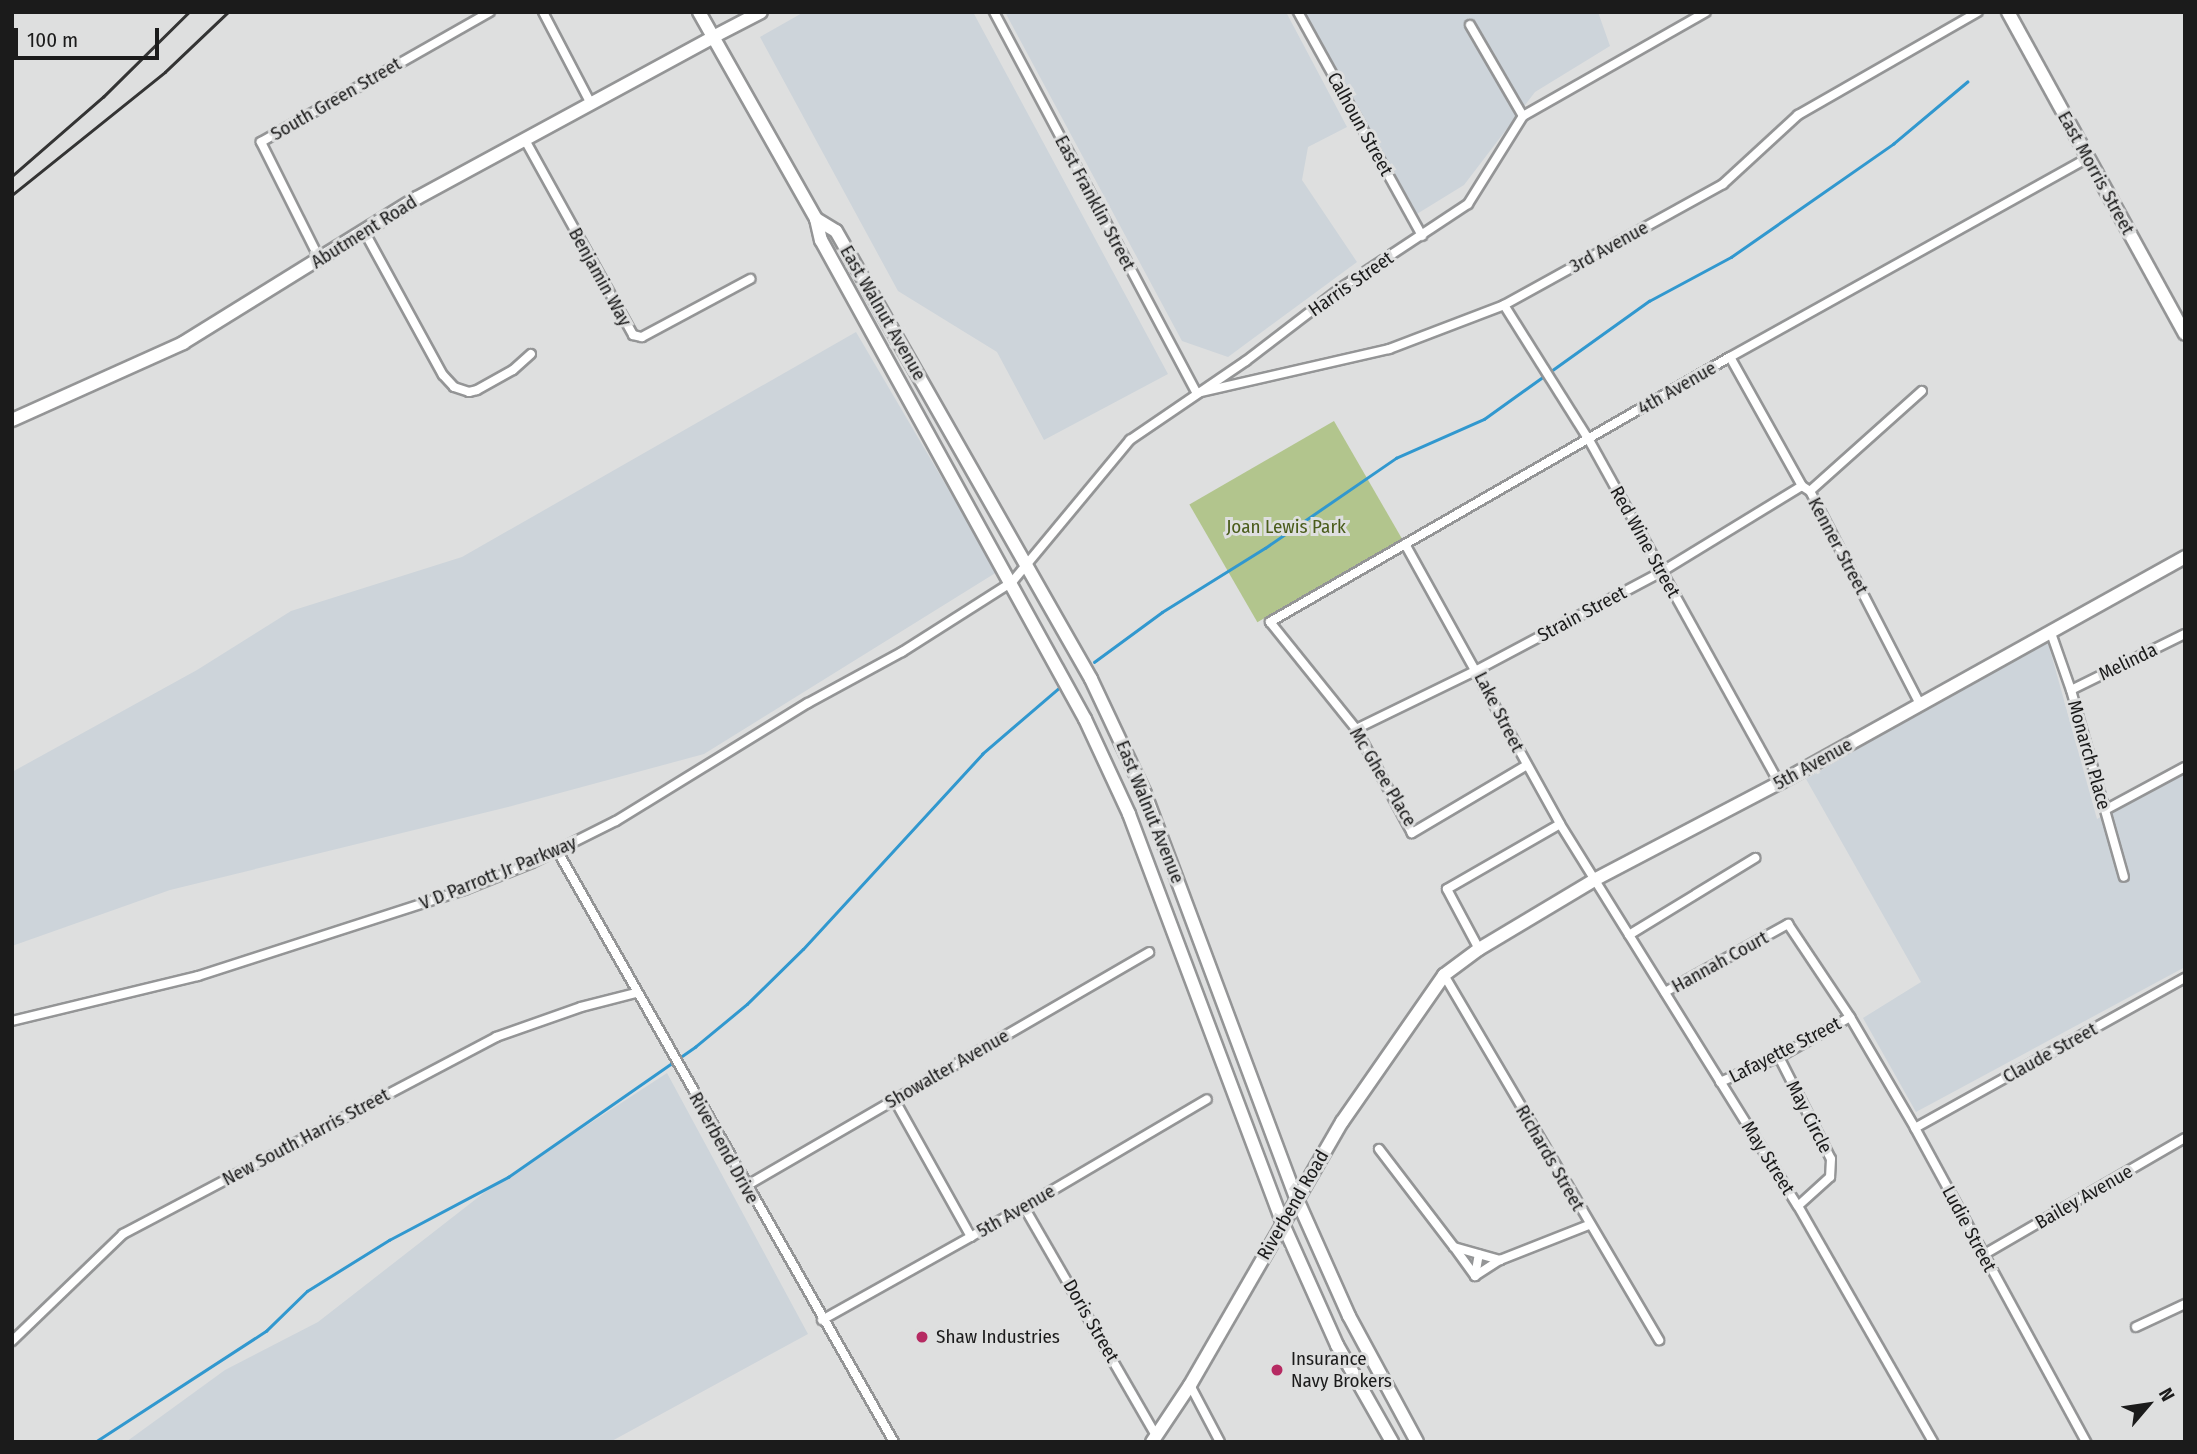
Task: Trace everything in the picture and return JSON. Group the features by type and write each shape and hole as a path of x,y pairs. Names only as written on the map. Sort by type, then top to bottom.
{"main road":[{"name":"East Walnut Avenue","path":"699,12 816,219 821,240 1012,582 1085,719 1129,814 1282,1222 1337,1345 1392,1442"},
{"name":"Abutment Road","path":"12,421 183,343 364,231 761,12"},
{"name":"East Morris Street","path":"2008,12 2185,334"},
{"name":"East Walnut Avenue","path":"816,219 836,231 1091,679 1144,794 1296,1197 1349,1316 1417,1442"},
{"name":"5th Avenue","path":"1444,975 1479,949 1596,879 1779,783 2051,634 2185,557"},
{"name":"Riverbend Road","path":"1154,1439 1190,1385 1296,1197 1342,1122 1444,975"}],"street":[{"name":"South Green Street","path":"320,260 261,142 490,12"},
{"path":"543,12 591,104"},
{"name":"East Franklin Street","path":"994,12 1197,393"},
{"name":"Calhoun Street","path":"1298,12 1422,236"},
{"name":"Harris Street","path":"1012,582 1130,440 1246,361 1341,288 1468,204 1523,116 1706,12"},
{"name":"3rd Avenue","path":"1197,393 1389,349 1504,305 1723,184 1798,115 1979,12"},
{"path":"1470,25 1523,116"},
{"name":"Benjamin Way","path":"525,140 633,335 642,337 750,279"},
{"name":"4th Avenue","path":"1270,622 1730,357 2087,158"},
{"path":"364,231 443,375 454,387 469,392 477,390 513,370 531,354"},
{"name":"Red Wine Street","path":"1504,305 1589,440 1779,783"},
{"name":"Kenner Street","path":"1730,357 1802,486 1810,491 1920,704"},
{"path":"1810,491 1922,391"},
{"name":"Strain Street","path":"1356,729 1477,670 1661,572 1802,486"},
{"name":"Lake Street","path":"1405,544 1560,824 1596,879"},
{"name":"V D Parrott Jr Parkway","path":"12,1021 198,976 464,890 558,852 616,821 808,703 902,652 1012,582"},
{"name":"Mc Ghee Place","path":"1270,622 1356,729 1412,833 1527,765"},
{"name":"Monarch Place","path":"2051,634 2071,690 2124,877"},
{"name":"Melinda","path":"2071,690 2185,634"},
{"path":"2105,810 2185,767"},
{"path":"1479,949 1447,889 1560,824"},
{"name":"Riverbend Drive","path":"558,852 822,1320 894,1442"},
{"path":"1629,935 1755,858"},
{"name":"May Street","path":"1596,879 1798,1206 1933,1442"},
{"name":"Hannah Court","path":"1665,992 1788,925 1850,1017"},
{"name":"Showalter Avenue","path":"746,1186 1149,952"},
{"name":"Richards Street","path":"1444,975 1659,1340"},
{"name":"Claude Street","path":"1915,1128 2185,978"},
{"name":"New South Harris Street","path":"12,1341 123,1234 496,1037 581,1007 636,993"},
{"name":"Ludie Street","path":"1850,1017 1915,1128 2086,1442"},
{"name":"Lafayette Street","path":"1720,1082 1779,1057 1850,1017"},
{"name":"May Circle","path":"1779,1057 1831,1159 1830,1177 1798,1206"},
{"path":"894,1099 971,1237"},
{"name":"5th Avenue","path":"822,1320 1024,1207 1207,1099"},
{"name":"Bailey Avenue","path":"1983,1255 2185,1138"},
{"path":"1378,1149 1475,1276"},
{"name":"Doris Street","path":"1024,1207 1154,1439"},
{"path":"1475,1276 1500,1260 1589,1225"},
{"path":"1454,1247 1500,1260"},
{"path":"1475,1276 1479,1254"},
{"path":"2136,1327 2185,1304"},
{"path":"1190,1385 1220,1442"}],"shaded area":[{"path":"804,12 973,12 1168,374 1044,440 997,352 898,291 760,37"},
{"path":"1005,12 1286,12 1347,127 1308,147 1302,180 1357,262 1228,357 1182,341"},
{"path":"1302,12 1598,12 1610,46 1535,92 1464,185 1412,217"},
{"path":"856,332 997,572 704,754 508,807 170,890 12,946 12,772 197,670 291,611 462,557"},
{"path":"2047,639 2097,819 2185,771 2185,967 1916,1112 1863,1018 1921,982 1806,779"},
{"path":"667,1073 808,1334 610,1442 126,1442 225,1370 318,1322 485,1192"}],"green space":[{"name":"Joan Lewis Park","path":"1334,421 1402,539 1257,622 1189,504"}],"waterway":[{"path":"1094,662 1162,612 1265,548 1396,458 1484,419 1649,301 1731,257 1893,144 1967,82"},
{"path":"95,1442 266,1331 307,1291 389,1240 508,1177 695,1047 747,1004 803,949 982,754 1061,686"}],"railway":[{"path":"12,176 103,97 189,12"},
{"path":"12,195 165,72 228,12"}],"place":[{"name":"Shaw Industries","path":"922,1337"},
{"name":"Insurance Navy Brokers","path":"1277,1370"}]}
